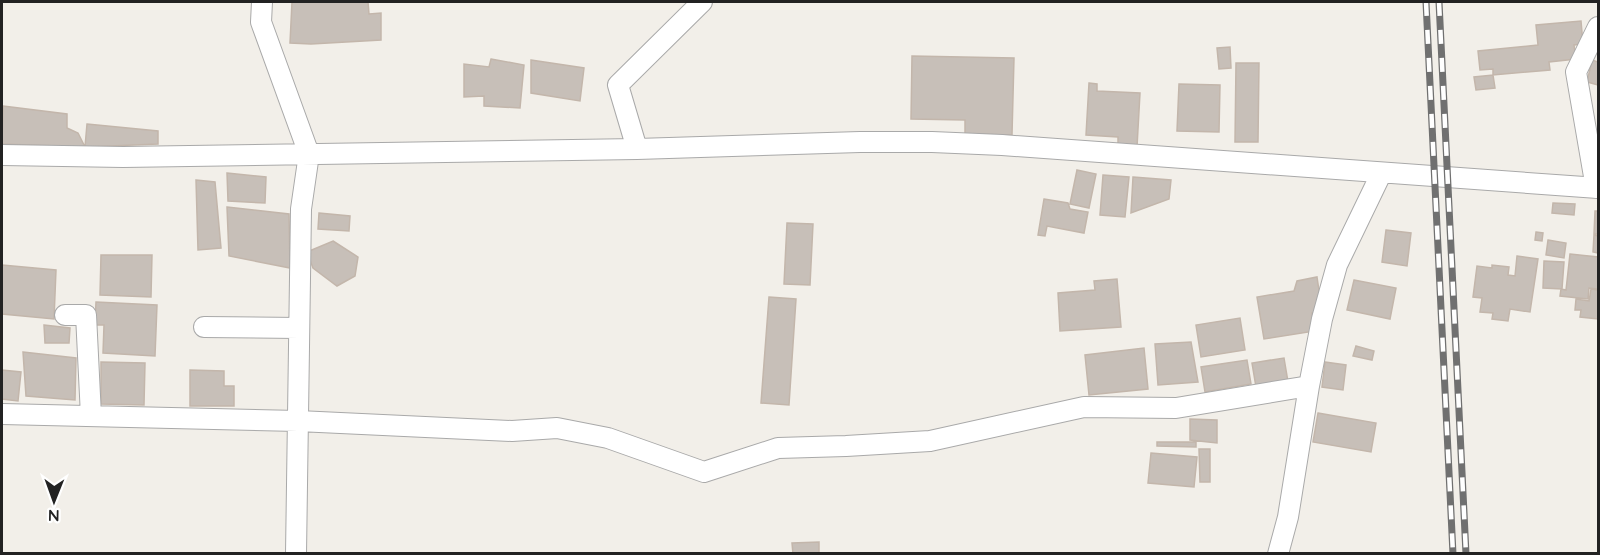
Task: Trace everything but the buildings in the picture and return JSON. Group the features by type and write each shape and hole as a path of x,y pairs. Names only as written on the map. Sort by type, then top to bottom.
{"street":[{"path":"262,2 261,22 309,154 301,209 296,554"},
{"path":"637,149 618,85 702,2"},
{"path":"2,155 123,157 932,142 1597,188 1576,72 1599,27"},
{"path":"1278,554 1288,517 1322,319 1337,265 1382,174"},
{"path":"64,315 87,315 92,416"},
{"path":"204,327 299,328"},
{"path":"2,414 298,422 512,431 557,428 608,438 704,472 778,448 930,441 1084,407 1176,408 1309,386"}],"railway":[{"path":"1426,2 1453,554"},
{"path":"1439,2 1466,554"}]}
